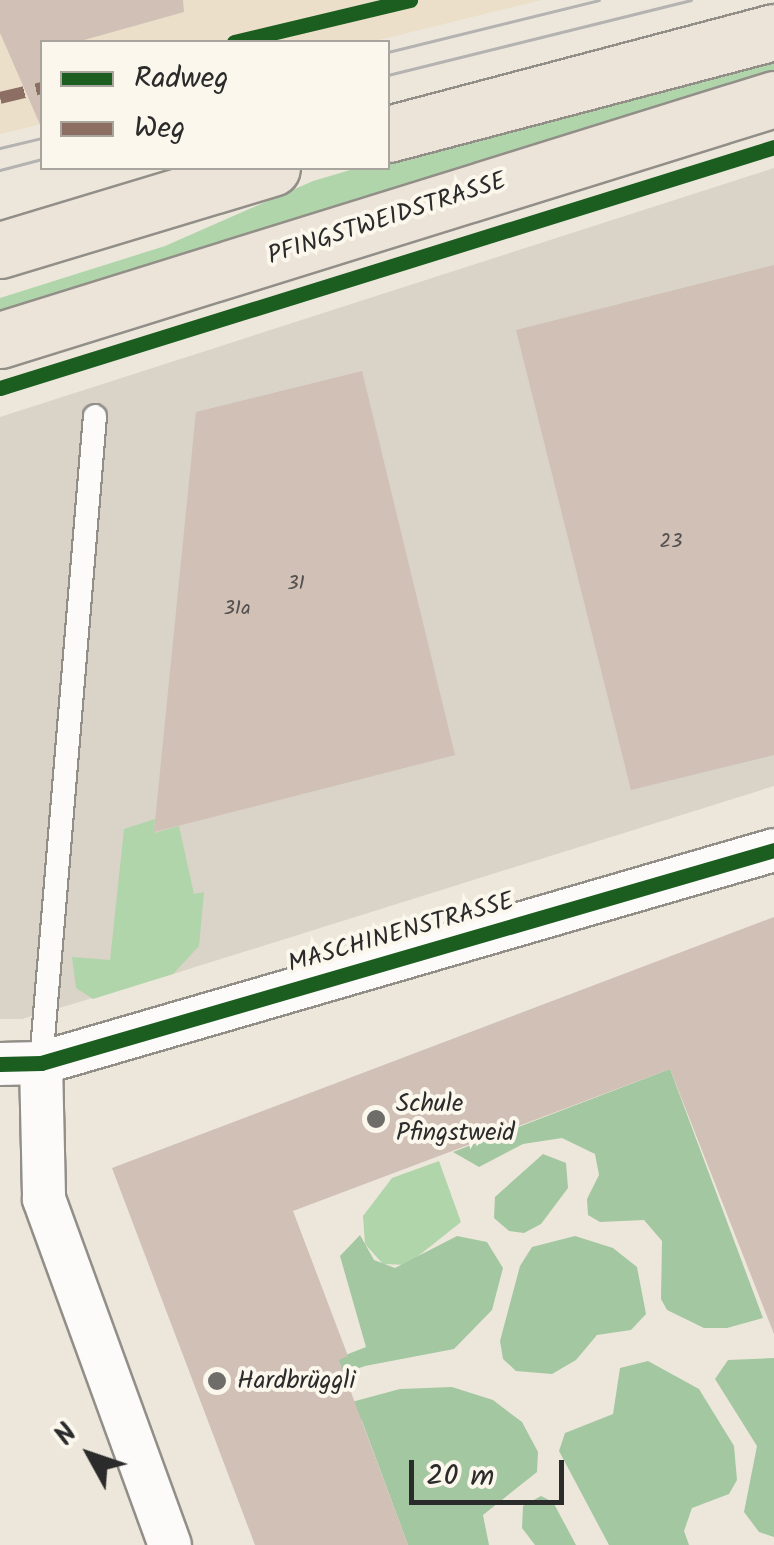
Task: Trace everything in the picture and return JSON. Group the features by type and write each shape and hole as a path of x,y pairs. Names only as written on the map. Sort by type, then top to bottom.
{"main road":[{"path":"390,133 772,30"},
{"name":"PFINGSTWEIDSTRASSE","path":"0,340 774,100"},
{"path":"0,250 265,170"}],"street":[{"name":"MASCHINENSTRASSE","path":"20,1063 774,850"},
{"path":"20,1063 44,1199 170,1545"}],"lane":[{"path":"20,1063 95,416"}],"shaded area":[{"path":"0,0 542,0 379,40 40,40 40,124 0,134"},
{"path":"774,168 774,786 173,974 22,1019 0,1019 0,417"}],"green space":[{"path":"774,55 774,73 0,314 0,298 165,246 313,181 350,170 390,170 390,158"},
{"path":"155,819 154,833 179,826 194,894 204,892 199,946 173,974 93,999 76,988 72,957 110,960 124,829"},
{"path":"670,1069 763,1318 727,1328 704,1328 667,1310 661,1299 662,1241 644,1220 600,1222 588,1215 587,1199 599,1175 595,1154 562,1138 523,1144 479,1167 453,1152"},
{"path":"543,1154 566,1163 568,1188 541,1224 524,1233 509,1231 494,1218 495,1197"},
{"path":"439,1161 461,1222 407,1265 383,1264 365,1244 363,1216 392,1178"},
{"path":"360,1235 374,1260 395,1268 457,1236 487,1242 503,1268 492,1310 454,1349 365,1366 289,1393 208,1409 366,1347 340,1256"},
{"path":"575,1236 613,1248 637,1267 646,1314 631,1330 597,1335 576,1360 552,1374 516,1371 503,1359 500,1341 520,1266 532,1247"},
{"path":"774,1358 774,1537 759,1532 744,1512 757,1446 715,1379 728,1360"},
{"path":"648,1361 699,1389 734,1446 737,1480 729,1494 692,1508 684,1531 689,1545 609,1545 559,1451 565,1433 613,1414 620,1368"},
{"path":"452,1387 493,1400 522,1422 538,1452 537,1472 483,1515 489,1545 408,1545 362,1421 348,1403 400,1389"},
{"path":"541,1496 553,1502 576,1545 535,1545 522,1528 523,1506"}],"building":[{"path":"0,0 183,0 184,12 84,40 40,40 40,124 0,33"},
{"path":"774,265 774,755 631,790 516,330"},
{"path":"362,371 455,755 154,832 196,412"},
{"path":"774,917 774,1334 670,1069 293,1211 348,1356 339,1360 408,1545 255,1545 112,1168"}],"tram line":[{"path":"390,52 599,0"},
{"path":"390,75 691,0"},
{"path":"0,148 40,138"},
{"path":"0,170 40,160"}],"marked path":[{"path":"0,98 40,88"}],"cycle path":[{"path":"242,40 410,0"},
{"path":"0,388 774,147"},
{"path":"0,1064 41,1063 774,850"}],"place":[{"name":"Schule Pfingstweid","path":"376,1119"},
{"name":"Hardbrüggli","path":"217,1381"}]}
